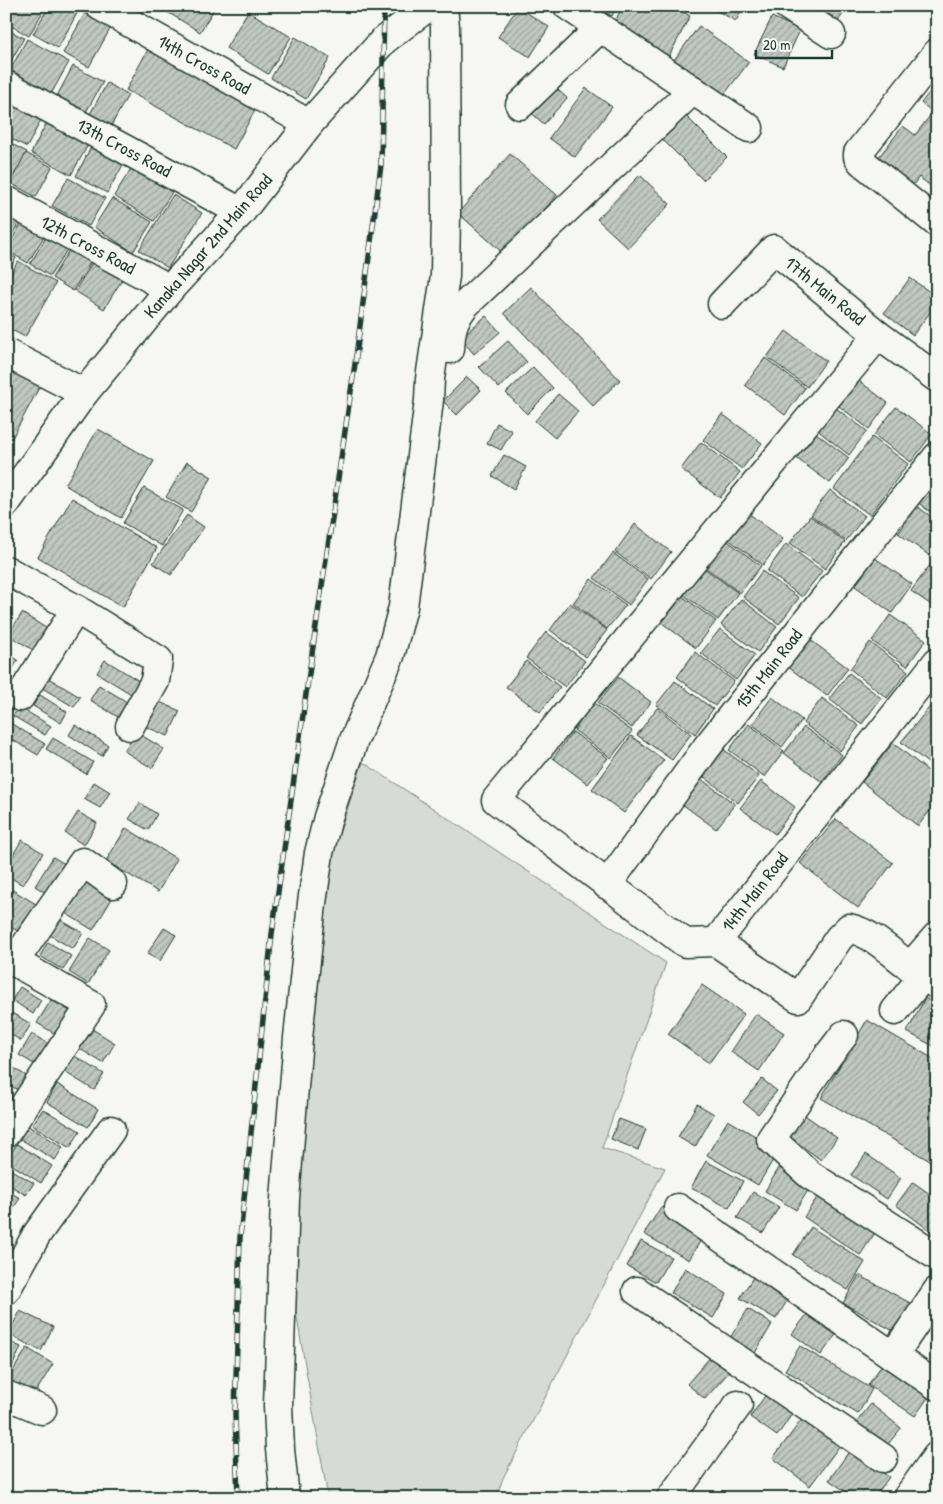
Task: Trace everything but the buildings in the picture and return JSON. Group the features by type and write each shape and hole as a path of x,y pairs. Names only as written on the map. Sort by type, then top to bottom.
{"street":[{"name":"14th Cross Road","path":"100,6 309,124"},
{"name":"Kanaka Nagar 2nd Main Road","path":"6,503 84,393 170,289 241,212 309,124 384,40 429,6"},
{"path":"285,1498 278,1406 285,1199 298,1038 312,903 319,853 328,817 354,740 390,656 403,607 430,379 445,276 445,27 443,6"},
{"path":"568,6 749,128"},
{"path":"788,6 831,34"},
{"path":"520,105 600,28"},
{"path":"937,53 860,149 858,157 937,223"},
{"name":"13th Cross Road","path":"6,85 241,212"},
{"path":"429,400 445,378 449,368 451,330 454,320 466,304 693,90"},
{"name":"12th Cross Road","path":"6,200 170,289"},
{"name":"17th Main Road","path":"722,304 774,249 878,335 937,378"},
{"path":"716,942 685,943 496,800 878,335"},
{"path":"6,353 84,393"},
{"name":"15th Main Road","path":"606,885 707,746 937,457"},
{"path":"6,570 76,609 158,660 155,681 130,726"},
{"path":"20,696 76,609"},
{"name":"14th Main Road","path":"923,976 872,938 858,930 849,928 839,938 798,998 716,942 937,662"},
{"path":"6,1133 91,1006 10,960 83,862 113,884"},
{"path":"895,1011 923,976 937,936"},
{"path":"844,1035 771,1139 810,1175 937,1256"},
{"path":"6,1290 38,1234 111,1130"},
{"path":"678,1208 937,1386"},
{"path":"637,1291 883,1458"},
{"path":"893,1356 937,1291"},
{"path":"6,1395 42,1410"},
{"path":"671,1498 738,1404"},
{"path":"907,1498 937,1456"}],"shaded area":[{"path":"363,762 666,963 602,1148 665,1168 503,1478 496,1498 328,1498 293,1295 318,897"}],"railway":[{"path":"238,1498 235,1415 240,1237 272,934 355,364 381,165 384,6"}]}
